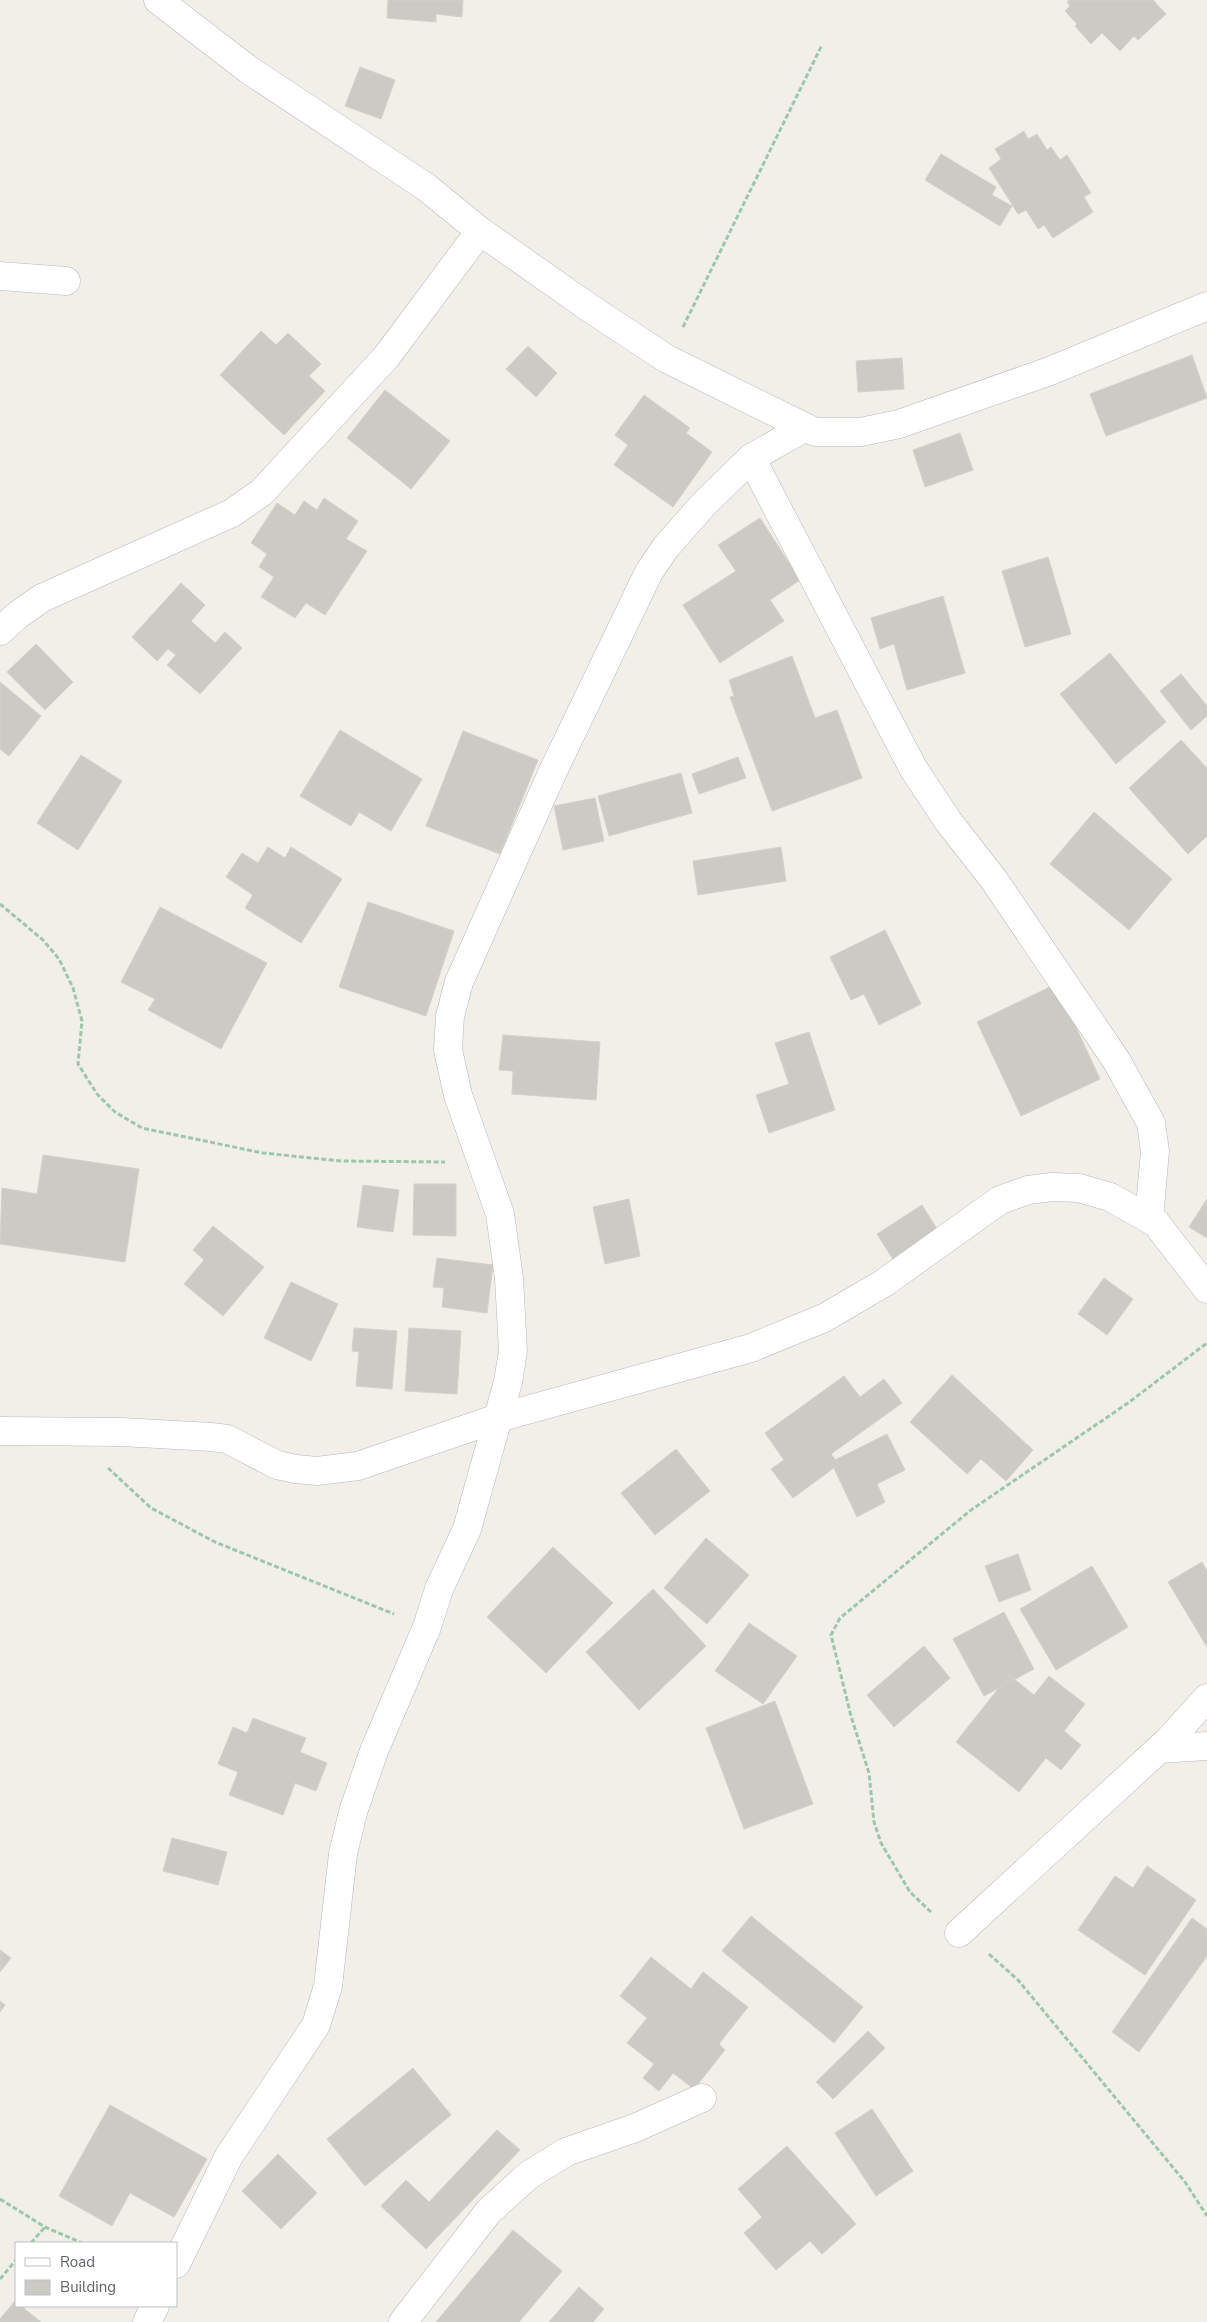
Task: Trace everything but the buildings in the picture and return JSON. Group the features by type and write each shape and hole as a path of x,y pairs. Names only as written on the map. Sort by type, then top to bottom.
{"street":[{"path":"158,0 249,70 426,187 480,230 667,359 815,432 862,432 899,424 1050,371 1207,306"},
{"path":"0,631 19,614 42,598 232,513 262,492 387,356 480,230"},
{"path":"0,276 66,282"},
{"path":"178,2260 229,2156 316,2025 328,1986 342,1854 353,1812 374,1751 427,1627 439,1589 467,1529 508,1382 512,1351 509,1278 500,1214 458,1095 448,1050 450,1016 459,982 550,777 649,572 666,547 703,505 751,458 804,428"},
{"path":"751,458 913,768 948,821 994,880 1116,1060 1151,1124 1155,1151 1149,1219"},
{"path":"0,1431 122,1432 210,1437 227,1440 277,1465 317,1470 358,1466 498,1418 751,1348 824,1318 884,1283 1000,1200 1028,1190 1052,1187 1079,1188 1110,1197 1156,1223 1207,1289"},
{"path":"960,1933 1160,1749 1207,1698"},
{"path":"1160,1749 1207,1746"},
{"path":"403,2322 489,2210 529,2176 566,2152 635,2128 702,2098"},
{"path":"147,2322 154,2307"}],"path":[{"path":"667,359 822,45"},
{"path":"0,904 44,940 59,959 73,988 82,1021 78,1064 97,1094 115,1112 142,1128 263,1153 342,1160 481,1163"},
{"path":"1207,1342 1128,1403 971,1510 840,1618 831,1635 851,1716 868,1773 874,1822 881,1843 910,1892 923,1906 996,1960 1018,1980 1185,2182 1207,2216"},
{"path":"107,1467 151,1508 215,1542 427,1627"},
{"path":"0,2199 45,2227 80,2242"},
{"path":"32,2242 45,2227"},
{"path":"0,2278 15,2261"}]}
